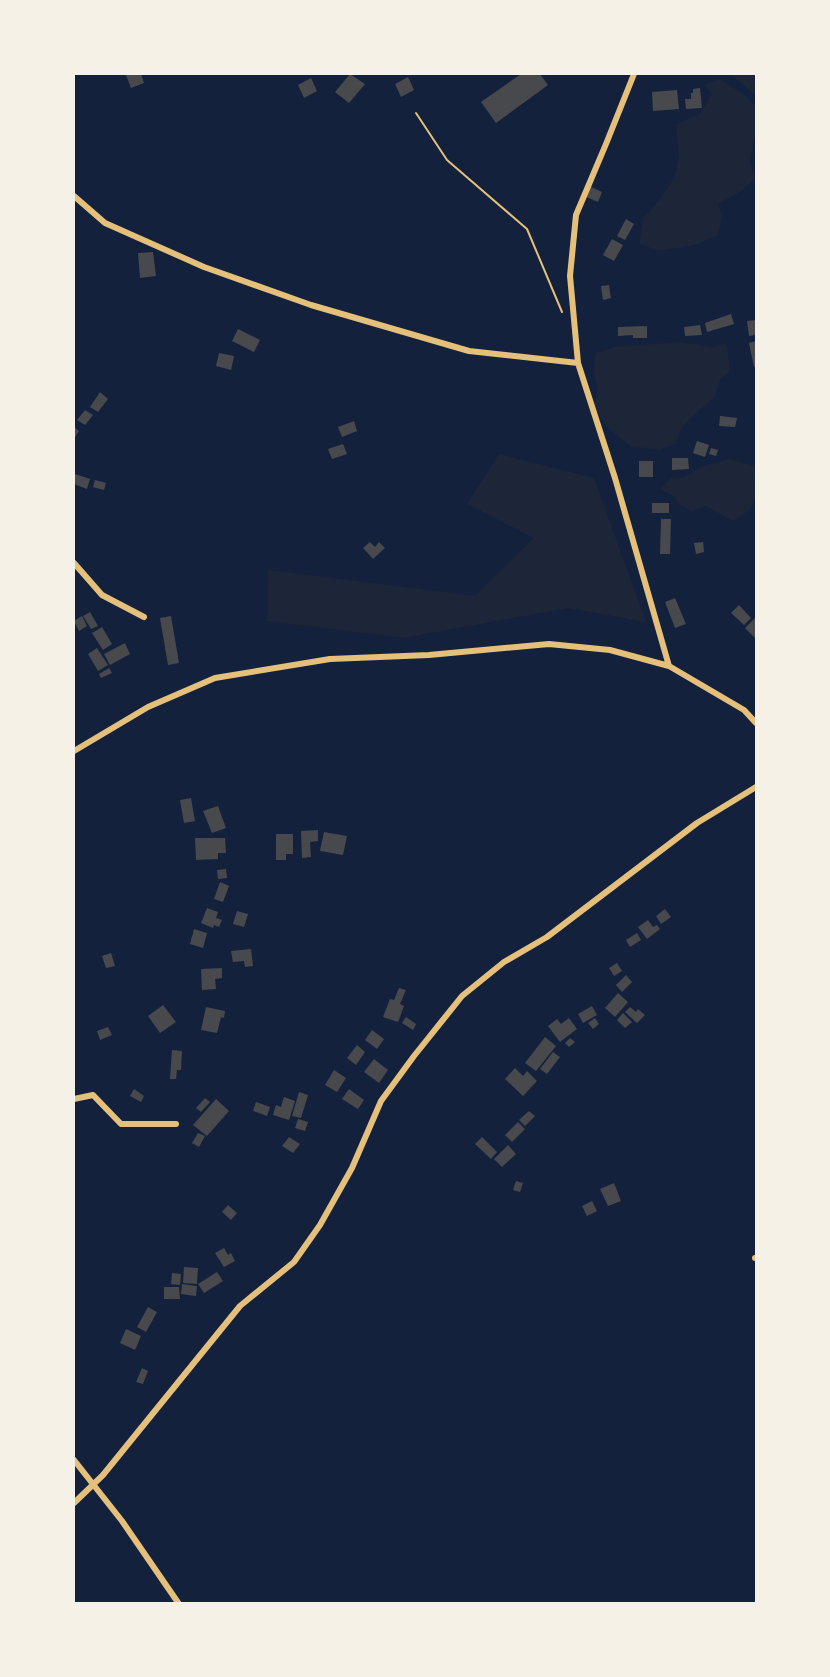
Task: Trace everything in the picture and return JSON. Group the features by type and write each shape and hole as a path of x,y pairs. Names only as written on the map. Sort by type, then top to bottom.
{"street":[{"path":"634,74 576,215 570,276 578,363 615,478 669,666"},
{"path":"74,196 105,223 204,267 311,305 469,351 578,363"},
{"path":"74,563 102,595 144,616"},
{"path":"74,751 148,707 215,678 330,659 429,655 549,644 610,650 669,666 744,710 756,723"},
{"path":"74,1503 104,1474 240,1306 294,1262 320,1225 352,1168 381,1101 462,996 504,962 547,937 697,823 756,787"},
{"path":"74,1099 93,1095 121,1124 176,1124"},
{"path":"74,1460 122,1521 179,1604"}],"path":[{"path":"416,113 447,160 527,229 564,316"}],"shaded area":[{"path":"731,74 756,74 756,96 733,76"},
{"path":"720,79 746,96 756,107 756,128 750,161 755,179 741,191 718,204 722,218 718,235 695,245 660,251 639,244 643,219 675,177 679,157 676,125 700,114 712,94 704,85"},
{"path":"681,342 713,347 727,343 730,371 720,380 715,398 682,427 676,443 660,450 630,446 607,427 594,407 598,388 593,372 596,353 615,347"},
{"path":"499,454 594,478 646,622 568,608 403,638 267,621 268,570 475,596 534,538 467,504"},
{"path":"730,459 754,466 756,485 753,504 749,510 733,521 706,506 692,511 679,504 674,496 660,489 671,478 684,478 701,467"}],"building":[{"path":"141,74 144,83 131,88 126,75"},
{"path":"350,74 365,84 349,103 335,92"},
{"path":"521,74 540,74 548,85 496,123 481,102"},
{"path":"408,77 414,90 401,97 395,84"},
{"path":"311,78 317,91 304,98 298,85"},
{"path":"700,88 702,108 686,109 685,99 691,99 693,89"},
{"path":"677,90 679,109 653,111 652,92"},
{"path":"589,186 602,192 598,202 584,196"},
{"path":"626,219 634,224 625,240 617,236"},
{"path":"612,239 623,245 614,261 603,255"},
{"path":"153,252 156,276 140,278 138,253"},
{"path":"609,285 611,298 603,300 601,286"},
{"path":"731,314 734,324 707,332 705,323"},
{"path":"756,320 756,335 749,336 747,321"},
{"path":"700,325 702,335 685,336 684,327"},
{"path":"647,326 647,338 633,338 633,335 618,336 618,327"},
{"path":"238,329 260,340 254,352 232,341"},
{"path":"756,341 756,366 754,367 749,343"},
{"path":"219,353 234,356 231,370 216,366"},
{"path":"100,392 108,399 98,412 90,407"},
{"path":"85,410 93,415 85,425 77,420"},
{"path":"720,416 737,418 735,427 719,426"},
{"path":"354,421 357,431 342,437 338,427"},
{"path":"74,427 79,431 74,439"},
{"path":"697,441 709,445 705,457 693,453"},
{"path":"343,444 347,454 332,459 328,449"},
{"path":"711,448 718,450 716,456 709,454"},
{"path":"672,458 688,458 689,469 672,470"},
{"path":"639,461 653,461 653,477 639,477"},
{"path":"75,474 90,479 87,489 74,484"},
{"path":"95,480 106,483 104,490 93,487"},
{"path":"652,503 669,503 669,513 652,513"},
{"path":"661,519 671,519 670,554 660,554"},
{"path":"370,542 375,547 379,542 385,548 373,559 363,548"},
{"path":"703,542 704,552 696,554 694,543"},
{"path":"675,598 686,624 675,628 665,602"},
{"path":"739,605 751,618 744,625 731,613"},
{"path":"90,612 98,626 91,629 83,616"},
{"path":"82,616 87,626 79,631 74,621"},
{"path":"171,616 179,663 168,665 160,618"},
{"path":"755,618 756,620 756,639 745,628"},
{"path":"102,627 112,644 103,650 92,633"},
{"path":"125,643 130,654 110,665 104,654"},
{"path":"97,648 108,665 98,671 88,654"},
{"path":"109,668 112,673 101,678 99,674"},
{"path":"191,798 195,821 184,823 180,800"},
{"path":"218,806 226,828 212,833 203,811"},
{"path":"318,830 318,841 310,842 311,857 302,858 301,831"},
{"path":"324,832 347,836 343,855 320,851"},
{"path":"276,834 293,834 293,854 286,854 286,860 276,860"},
{"path":"195,838 225,838 226,853 218,853 218,859 196,860"},
{"path":"226,869 227,878 218,879 217,870"},
{"path":"220,882 229,886 223,902 214,899"},
{"path":"207,908 218,912 216,918 222,920 219,927 214,925 213,928 201,923"},
{"path":"665,909 671,917 661,924 656,916"},
{"path":"237,911 248,914 244,927 233,924"},
{"path":"648,920 653,927 657,925 660,929 647,939 638,927"},
{"path":"194,929 207,933 203,948 190,944"},
{"path":"637,933 641,940 630,947 626,940"},
{"path":"251,949 253,966 245,967 244,961 233,962 231,951"},
{"path":"111,953 115,966 106,968 102,956"},
{"path":"617,963 622,971 614,976 609,968"},
{"path":"222,968 222,978 215,979 216,989 202,990 201,969"},
{"path":"626,975 632,982 622,992 616,985"},
{"path":"399,988 406,990 400,1004 404,1006 398,1022 383,1017 390,999 394,1000"},
{"path":"618,993 628,1002 615,1017 605,1008"},
{"path":"163,1005 176,1022 160,1033 148,1016"},
{"path":"592,1006 597,1015 583,1023 578,1014"},
{"path":"206,1007 225,1011 217,1033 201,1030"},
{"path":"630,1007 636,1012 638,1009 645,1015 637,1023 625,1012"},
{"path":"623,1013 632,1022 625,1028 617,1020"},
{"path":"406,1017 416,1024 413,1030 402,1023"},
{"path":"569,1018 577,1029 560,1042 548,1026 557,1019 561,1024"},
{"path":"595,1018 599,1024 593,1029 588,1023"},
{"path":"108,1027 112,1035 100,1040 97,1031"},
{"path":"372,1030 384,1039 377,1049 365,1040"},
{"path":"545,1037 556,1046 536,1071 525,1063"},
{"path":"570,1038 575,1042 569,1047 565,1043"},
{"path":"357,1045 365,1052 356,1065 347,1058"},
{"path":"172,1050 182,1051 181,1070 177,1070 176,1079 170,1079"},
{"path":"553,1052 560,1057 547,1074 540,1069"},
{"path":"374,1059 388,1070 379,1083 364,1072"},
{"path":"515,1068 523,1076 527,1071 537,1081 523,1096 505,1079"},
{"path":"334,1070 346,1078 337,1092 325,1085"},
{"path":"134,1089 144,1096 141,1102 130,1096"},
{"path":"349,1089 364,1100 358,1109 342,1099"},
{"path":"299,1092 308,1095 301,1118 292,1116"},
{"path":"284,1097 295,1101 289,1120 273,1115 276,1105 281,1107"},
{"path":"205,1098 210,1102 201,1112 196,1108"},
{"path":"216,1099 229,1111 207,1136 193,1125"},
{"path":"256,1102 270,1107 267,1116 253,1111"},
{"path":"529,1111 535,1116 525,1126 519,1120"},
{"path":"298,1119 308,1122 305,1131 295,1128"},
{"path":"518,1122 525,1129 512,1142 505,1135"},
{"path":"198,1133 205,1136 199,1147 192,1143"},
{"path":"289,1137 300,1144 293,1153 282,1146"},
{"path":"482,1137 497,1152 491,1159 475,1144"},
{"path":"508,1145 516,1154 502,1167 494,1159"},
{"path":"516,1181 523,1183 520,1192 513,1190"},
{"path":"614,1183 621,1201 608,1206 600,1189"},
{"path":"592,1201 597,1211 587,1216 582,1206"},
{"path":"228,1205 237,1213 231,1220 222,1212"},
{"path":"224,1248 228,1255 231,1253 235,1261 224,1267 215,1253"},
{"path":"184,1267 198,1268 197,1284 183,1283"},
{"path":"217,1272 223,1281 204,1293 198,1284"},
{"path":"172,1273 181,1274 180,1285 171,1284"},
{"path":"182,1284 197,1286 196,1296 181,1294"},
{"path":"164,1287 179,1287 180,1299 164,1299"},
{"path":"148,1307 157,1312 146,1332 137,1327"},
{"path":"126,1329 141,1336 135,1350 120,1343"},
{"path":"142,1368 148,1371 143,1384 136,1382"}]}
